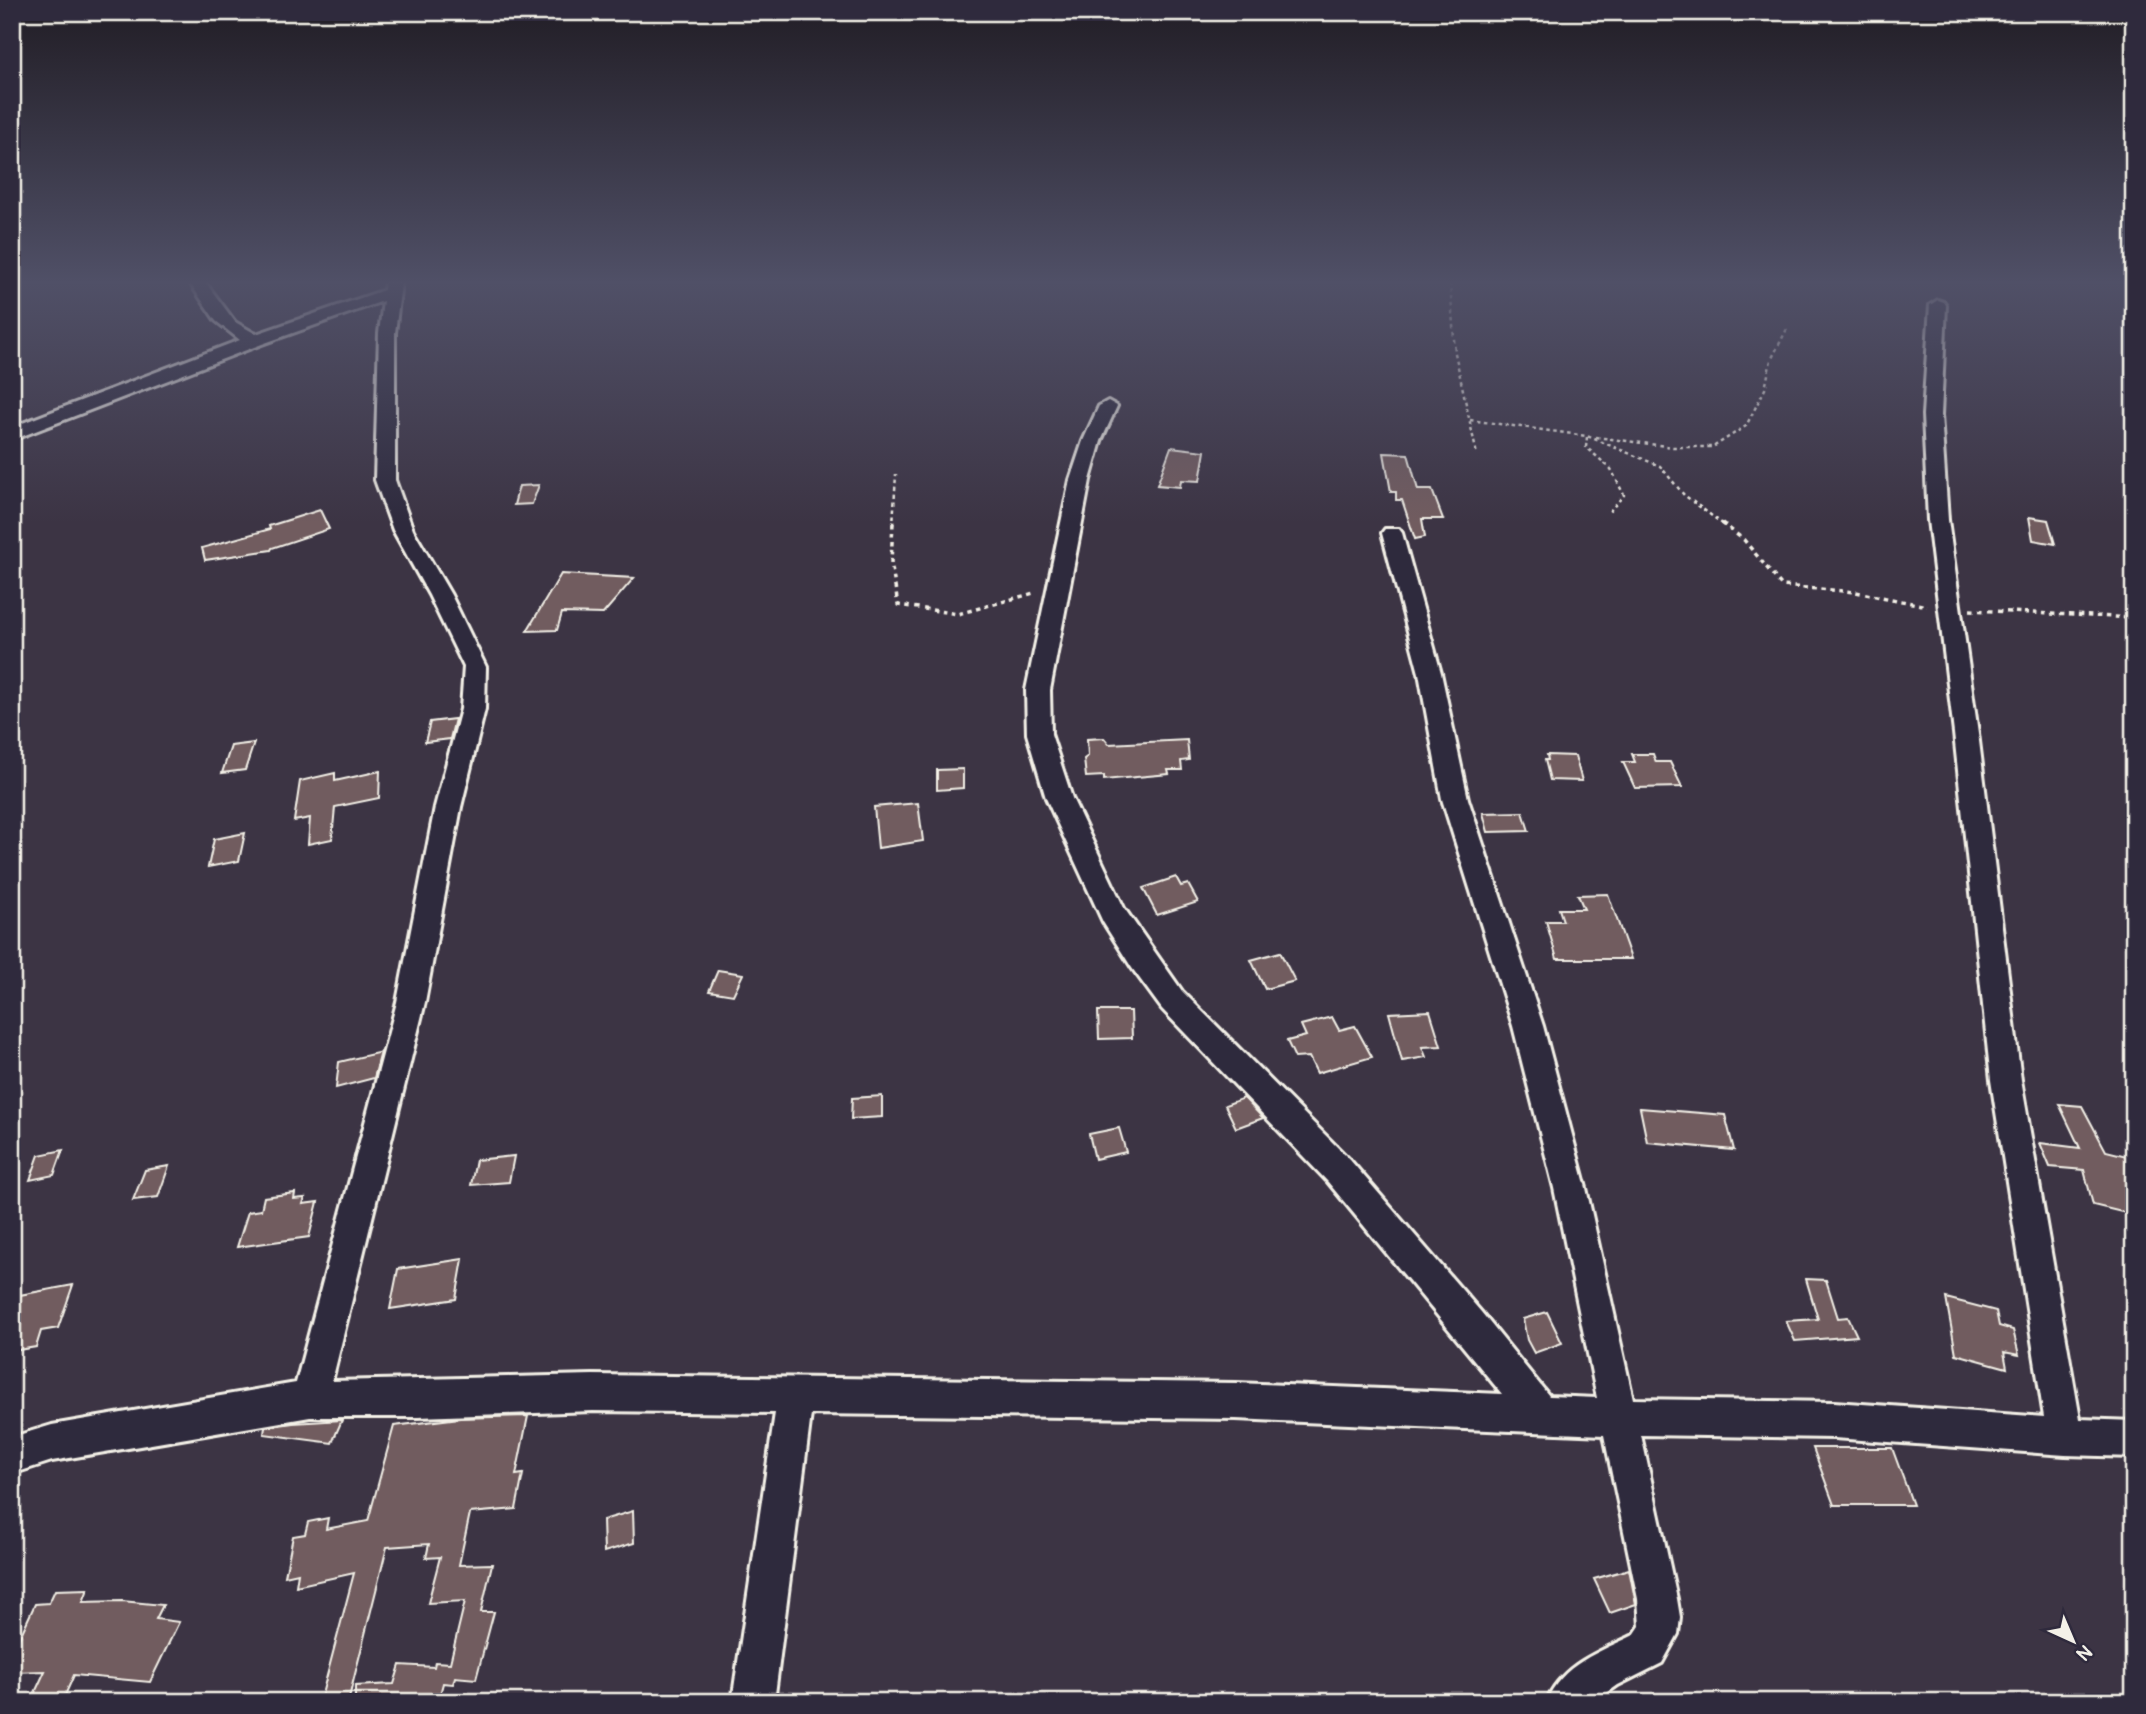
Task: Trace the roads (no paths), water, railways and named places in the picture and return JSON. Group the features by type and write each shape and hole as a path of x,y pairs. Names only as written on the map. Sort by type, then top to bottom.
{"street":[{"path":"12,434 196,363"},
{"path":"310,1399 411,1002 448,807 473,709 475,667 440,595 403,530 385,480 387,363"},
{"path":"1931,363 1931,434 1937,532 1967,744 1999,1029 2065,1437"},
{"path":"1108,405 1092,441 1080,480 1038,690 1039,734 1059,798 1113,914 1142,960 1172,1000 1339,1171 1469,1324 1540,1414"},
{"path":"1392,533 1430,673 1455,799 1499,927 1570,1188 1654,1581 1660,1631 1656,1642 1648,1649 1590,1678 1574,1691 1567,1702"},
{"path":"12,1456 51,1443 310,1399 418,1399 593,1393 796,1398 1236,1401 1619,1417 1835,1420 2065,1437 2134,1439"},
{"path":"753,1702 786,1449 796,1398"}]}
